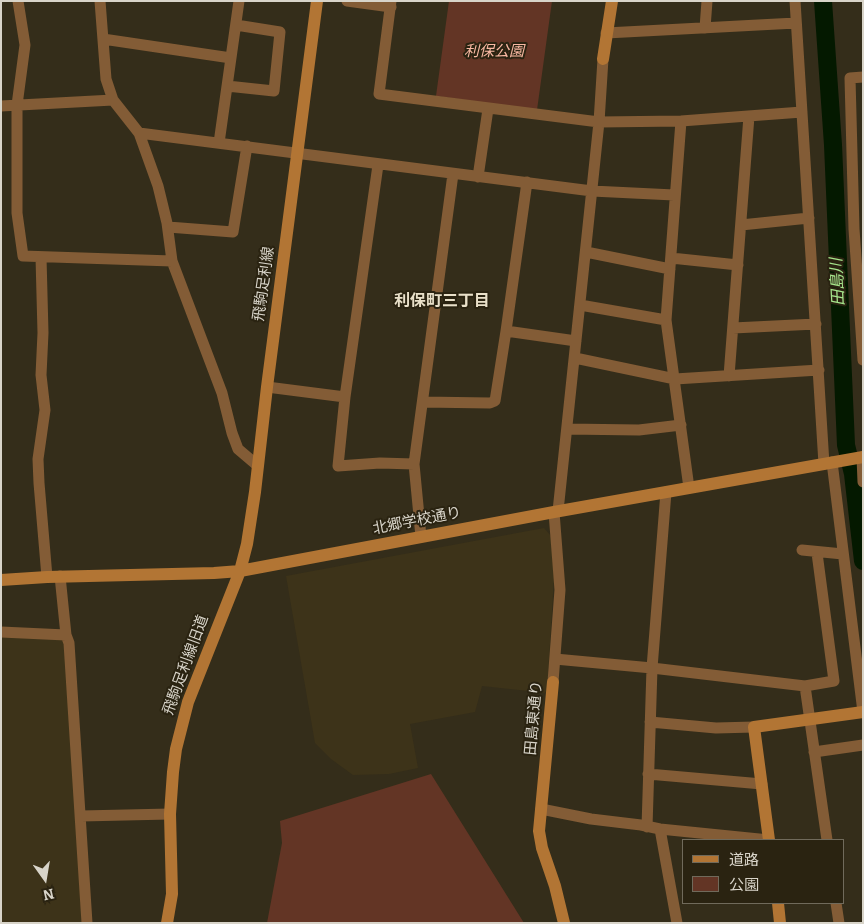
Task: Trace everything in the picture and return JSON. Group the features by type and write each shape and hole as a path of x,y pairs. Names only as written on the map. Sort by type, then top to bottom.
{"street":[{"path":"18,1 25,45 17,105 18,213 23,256 172,261"},
{"path":"100,1 106,79 113,100 139,133 158,186 168,227 172,261 222,393 232,434 238,448 258,466"},
{"path":"219,142 239,1"},
{"name":"飛駒足利線","path":"240,570 247,544 258,466 317,1"},
{"path":"347,1 391,4 379,94 599,122 682,121 802,112"},
{"path":"603,59 612,1"},
{"path":"705,28 707,1"},
{"path":"650,722 716,728 754,727 863,712 819,370 795,1"},
{"path":"606,33 796,23"},
{"path":"227,86 274,91 280,32 236,25"},
{"path":"103,39 231,58"},
{"name":"田島東通り","path":"564,923 555,886 542,848 539,831 560,590 556,512 586,252 599,122 603,59"},
{"path":"863,77 850,78 854,229 863,360"},
{"path":"1,106 113,100"},
{"path":"478,177 488,109"},
{"path":"729,376 750,116"},
{"path":"682,121 674,196 666,320 689,488"},
{"path":"139,133 592,191 674,196"},
{"path":"168,227 234,232 247,146"},
{"path":"378,165 345,397 338,466 380,463 414,464"},
{"path":"421,538 414,464 452,174"},
{"path":"423,402 490,403 495,400 527,182"},
{"path":"741,225 809,218"},
{"path":"586,252 670,264 738,265"},
{"path":"41,257 43,333 41,375 45,410 38,467 54,576 66,635 70,644 87,923"},
{"path":"580,305 666,320"},
{"path":"733,328 816,324"},
{"path":"506,331 576,341"},
{"path":"575,358 674,379 819,370"},
{"path":"267,387 345,397"},
{"path":"567,429 639,430 681,425"},
{"path":"861,457 863,482"},
{"name":"北郷学校通り","path":"1,580 54,576 214,573 240,570 861,457"},
{"path":"646,827 652,668 666,492"},
{"path":"802,550 843,554"},
{"path":"555,659 805,686 834,682 817,552"},
{"name":"飛駒足利線旧道","path":"167,923 172,894 170,814 172,772 180,732 188,702 240,570"},
{"path":"1,632 66,635"},
{"path":"805,686 827,839"},
{"path":"754,727 769,839"},
{"path":"814,752 863,745"},
{"path":"648,774 762,784"},
{"path":"541,809 660,829 759,839"},
{"path":"81,816 170,814"},
{"path":"660,829 677,923"},
{"path":"778,904 780,923"},
{"path":"836,904 839,923"}],"shaded area":[{"path":"544,528 551,536 554,578 547,693 482,686 475,712 410,724 418,768 389,774 353,775 331,759 315,743 286,576"},
{"path":"1,635 61,639 66,643 82,923 1,923"}],"green space":[{"name":"利保公園","path":"449,1 552,1 537,110 436,96"},
{"path":"431,774 524,923 267,923 282,843 280,821"}],"waterway":[{"name":"田島川","path":"823,1 833,145 846,445 853,474 863,561"}],"district":[{"name":"利保町三丁目","path":"442,302"}]}
